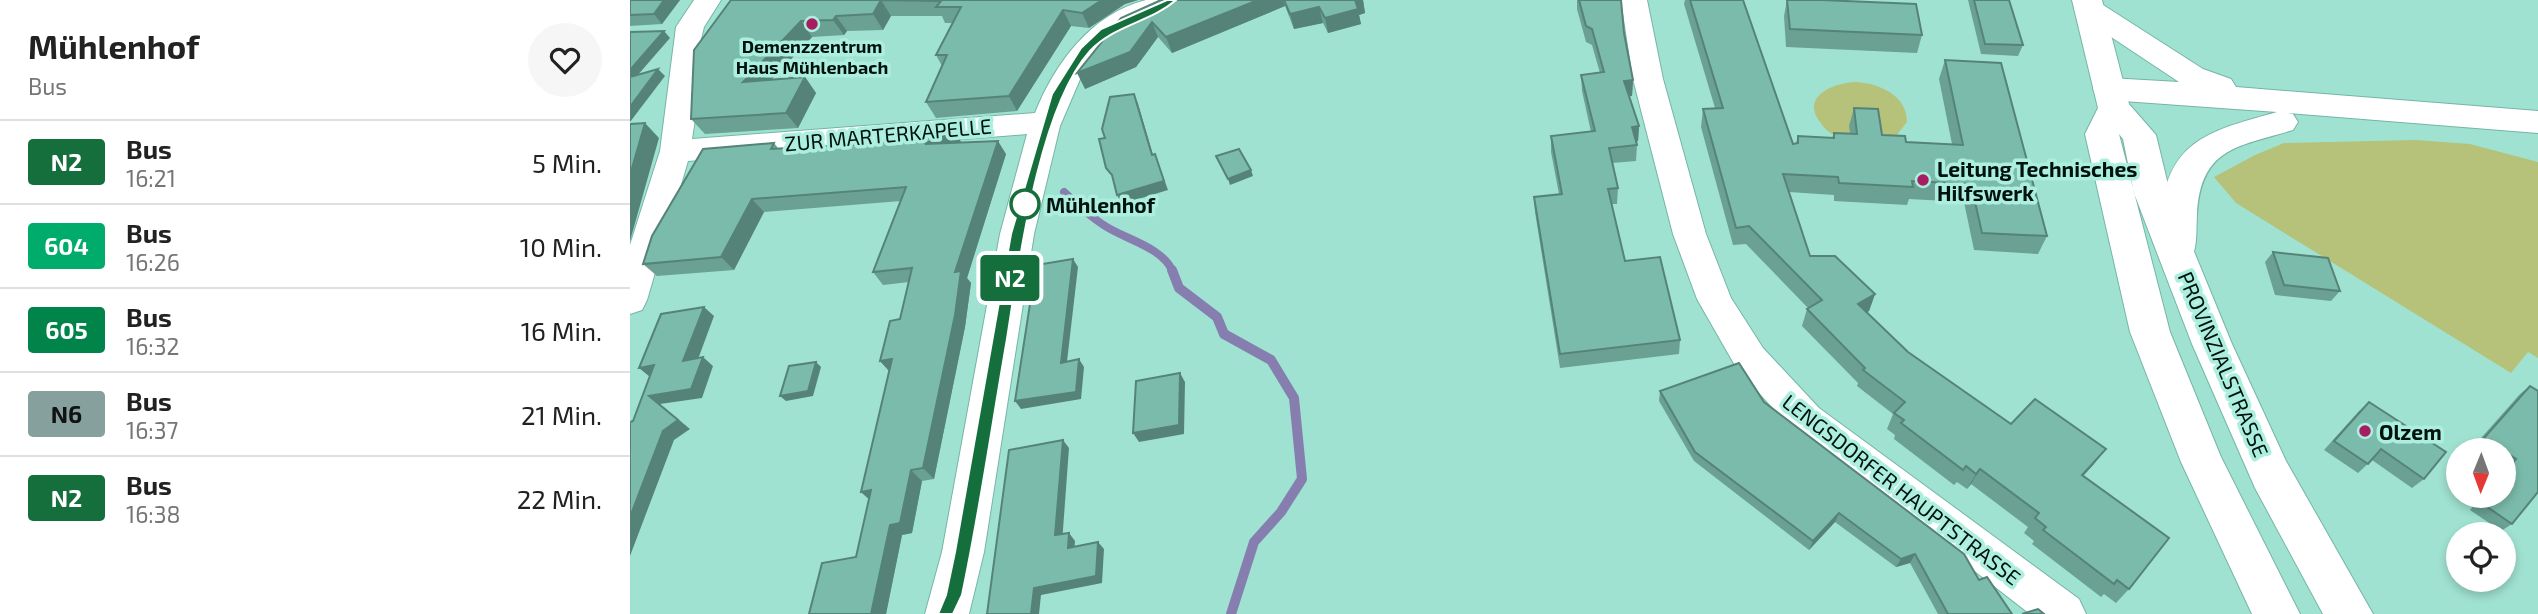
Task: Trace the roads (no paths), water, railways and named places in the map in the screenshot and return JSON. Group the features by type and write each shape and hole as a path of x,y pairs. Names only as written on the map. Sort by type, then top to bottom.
{"main road":[{"name":"PROVINZIALSTRASSE","path":"2088,4 2112,99 2139,135 2152,193 2212,344 2270,474 2349,614"},
{"path":"2088,4 2192,76 2269,111 2538,122"},
{"path":"2276,614 2202,462 2150,332 2102,134 2112,99 2469,131 2538,146"},
{"path":"2177,252 2184,180 2195,158 2269,111"}],"street":[{"path":"630,300 675,151 690,27 708,0"},
{"path":"947,614 963,552 1017,234 1057,94 1085,50 1105,32 1171,0"},
{"name":"LENGSDORFER HAUPTSTRASSE","path":"1634,0 1652,98 1698,264 1715,306 1740,348 1780,395 1806,419 2064,614"},
{"name":"ZUR MARTERKAPELLE","path":"675,151 1047,122"}],"waterway":[{"path":"1064,192 1111,230 1152,250 1168,263 1172,271"},
{"path":"1172,271 1179,288 1217,317 1224,334 1271,360 1294,398 1302,479 1281,512 1254,542 1231,614"}],"place":[{"name":"Demenzzentrum Haus Mühlenbach","path":"812,24"},
{"name":"Leitung Technisches Hilfswerk","path":"1923,180"},
{"name":"Mühlenhof","path":"1025,204"},
{"name":"Olzem","path":"2365,431"}]}
